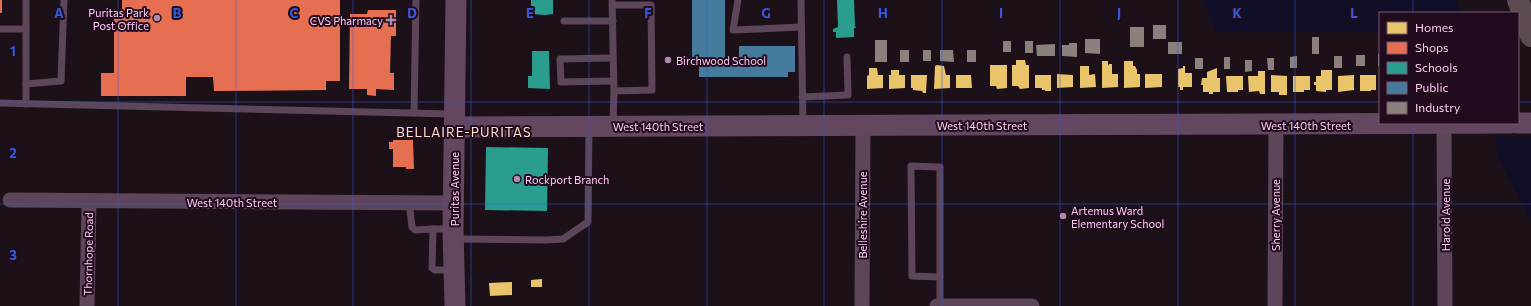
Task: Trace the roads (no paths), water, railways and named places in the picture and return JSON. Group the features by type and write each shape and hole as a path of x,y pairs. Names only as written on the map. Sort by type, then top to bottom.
{"highway":[{"path":"1518,0 1531,36"}],"street":[{"name":"Puritas Avenue","path":"456,0 454,121 454,270 456,306"},
{"name":"West 140th Street","path":"454,121 589,126 1444,124"},
{"path":"1519,123 1531,123"},
{"name":"Harold Avenue","path":"1444,124 1445,306"},
{"name":"Belleshire Avenue","path":"862,306 863,125"},
{"name":"Sherry Avenue","path":"1274,306 1276,125"},
{"name":"West 140th Street","path":"10,200 89,202 454,203"},
{"name":"Thornhope Road","path":"87,306 89,202"},
{"path":"937,306 1032,306"}],"lane":[{"path":"26,0 26,104"},
{"path":"26,84 61,81 64,0"},
{"path":"414,113 416,0"},
{"path":"738,0 732,30 801,27"},
{"path":"801,0 803,125"},
{"path":"613,126 614,91 612,3 651,5 652,90 614,91"},
{"path":"564,21 613,21"},
{"path":"0,29 26,29"},
{"path":"802,97 848,95 847,57"},
{"path":"613,58 560,59 561,82 613,81"},
{"path":"0,104 414,113 454,121"},
{"path":"409,202 412,227 415,230 433,229 454,234 545,240 563,239 588,222 589,126"},
{"path":"940,277 912,276 911,166 940,167 940,277 940,306"},
{"path":"433,229 432,268 435,270 454,270"}],"place":[{"name":"Puritas Park Post Office","path":"157,18"},
{"name":"CVS Pharmacy","path":"391,20"},
{"name":"Birchwood School","path":"668,60"},
{"name":"Rockport Branch","path":"517,179"},
{"name":"Artemus Ward Elementary School","path":"1063,216"}],"district":[{"name":"BELLAIRE-PURITAS","path":"464,132"}]}
